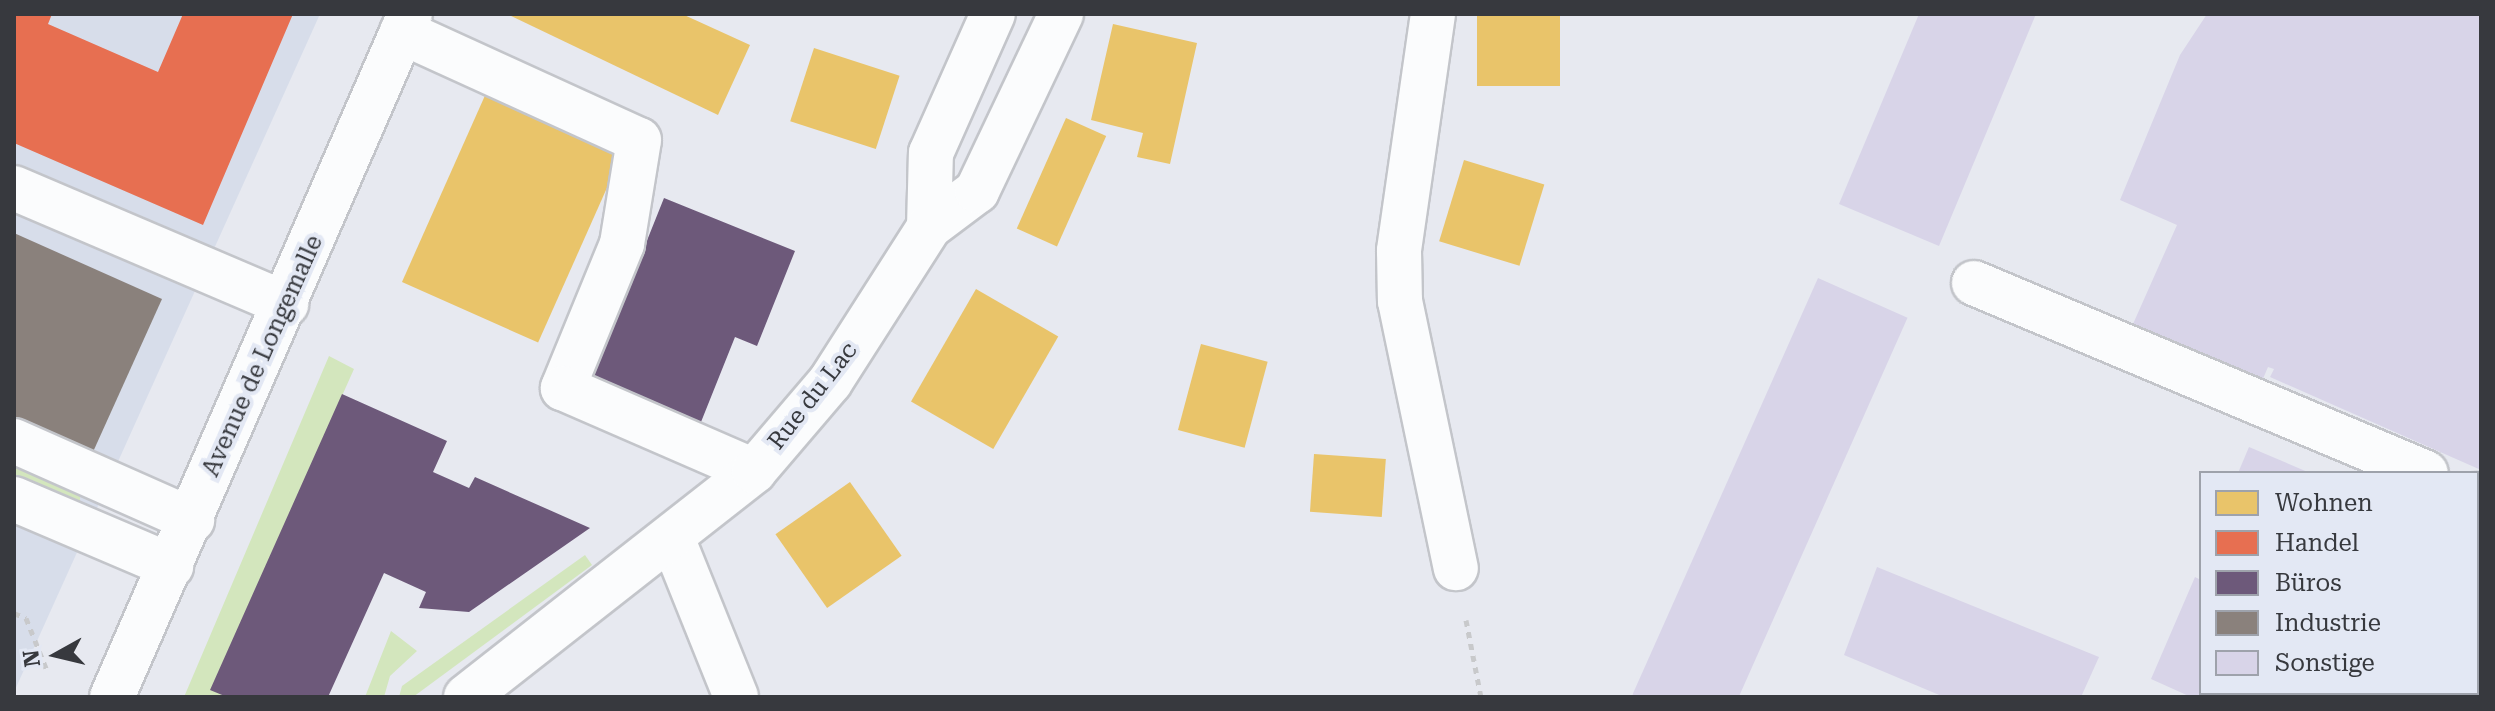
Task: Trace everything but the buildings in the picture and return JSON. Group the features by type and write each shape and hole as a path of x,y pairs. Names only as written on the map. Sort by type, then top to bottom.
{"street":[{"path":"929,227 931,153 993,14"},
{"name":"Rue du Lac","path":"466,697 673,540 754,471 830,382 929,227 977,191 1061,14"},
{"path":"1433,14 1399,251 1400,301 1456,568"},
{"path":"406,23 639,140 622,244 563,388 754,471"},
{"name":"Avenue de Longemalle","path":"112,697 192,520 406,23"},
{"path":"14,188 286,304"},
{"path":"1974,283 2421,471"},
{"path":"14,441 192,520"},
{"path":"14,499 165,578"},
{"path":"14,526 165,578"},
{"path":"673,540 736,697"}],"path":[{"path":"1456,568 1481,697"},
{"path":"14,613 26,618 46,668"}],"shaded area":[{"path":"14,14 320,14 14,692"}],"green space":[{"path":"329,356 354,369 211,689 227,697 184,697"},
{"path":"14,467 80,496 80,503 14,478"},
{"path":"585,555 592,565 413,697 399,697 402,686"},
{"path":"391,631 417,651 390,676 384,697 365,697"}]}
